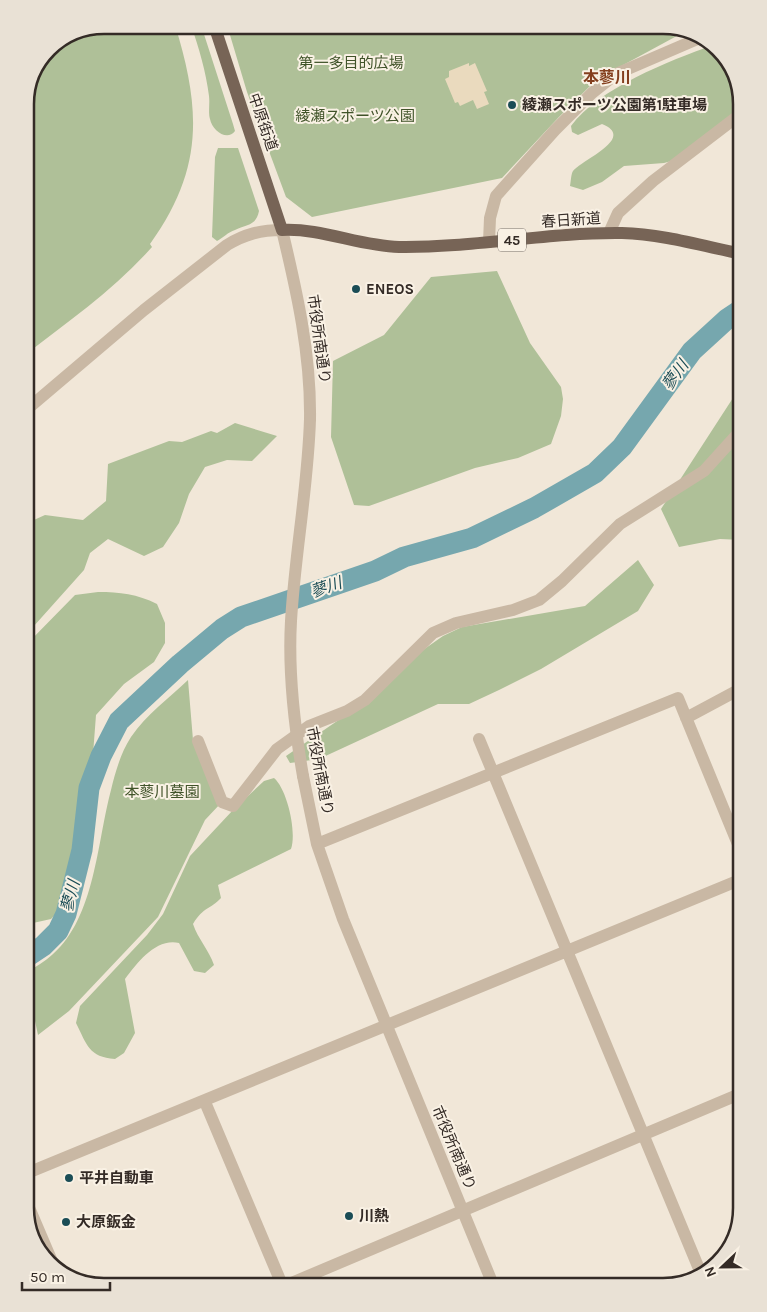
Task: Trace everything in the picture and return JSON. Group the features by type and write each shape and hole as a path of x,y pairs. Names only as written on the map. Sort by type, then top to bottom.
{"main road":[{"name":"中原街道","path":"217,34 282,230"},
{"name":"春日新道","path":"282,230 300,229 395,246 439,247 609,233 649,235 733,252"}],"street":[{"path":"489,242 490,218 496,196 586,99 616,74 693,41"},
{"path":"609,233 618,213 653,181 733,120"},
{"path":"34,404 144,310 227,245 239,238 262,230 282,230"},
{"name":"市役所南通り","path":"282,230 304,335 311,382 308,455 290,640 294,722 303,776 317,844 343,918 490,1278"},
{"path":"198,741 222,802 233,806 276,749 309,726 347,711 365,700 433,633 456,623 513,610 539,600 562,581 620,524 704,471 733,439"},
{"path":"686,718 733,693"},
{"path":"317,844 678,698 733,832"},
{"path":"479,740 697,1264"},
{"path":"34,1170 205,1102 733,883"},
{"path":"304,1278 733,1096"},
{"path":"205,1102 279,1278"},
{"path":"35,1221 46,1246"}],"green space":[{"path":"104,34 178,34 190,84 193,111 192,138 188,164 180,190 168,217 150,244 152,247 123,277 34,348 34,99 36,86 41,73 54,54 77,39 90,35"},
{"path":"194,34 204,34 235,131 232,134 224,135 220,133 211,123 206,78"},
{"name":"綾瀬スポーツ公園","path":"230,34 678,35 614,70 591,85 502,178 312,217 286,197 247,92"},
{"path":"705,48 716,58 726,73 731,86 733,95 733,125 690,156 664,163 624,166 602,182 583,190 570,186 573,171 604,149 613,136 611,130 602,124 578,135 572,132 571,126 583,112 617,88 676,59"},
{"path":"218,148 238,148 259,211 258,216 253,222 230,232 217,241 212,237 215,157"},
{"path":"497,271 530,343 561,387 563,399 561,416 551,444 518,458 475,468 369,506 354,505 331,437 333,361 384,335 431,277"},
{"path":"733,398 733,540 720,539 679,547 661,509"},
{"path":"235,423 277,436 252,461 227,460 205,467 189,494 179,523 163,547 144,556 108,539 90,553 84,570 34,626 34,520 45,515 83,520 106,501 108,464 169,441 182,442 211,431 217,433"},
{"path":"638,560 654,585 638,611 541,669 469,704 438,704 319,759 290,763 286,756 343,717 423,650 443,636 462,627 585,606"},
{"path":"114,592 128,594 157,604 165,623 165,643 154,662 124,684 96,715 90,794 76,871 65,904 51,919 34,923 34,637 75,595"},
{"name":"本蓼川墓園","path":"188,680 193,740 221,803 205,820 158,917 69,1011 38,1035 34,1016 34,968 53,954 67,938 78,920 92,878 106,810 121,756 137,729"},
{"path":"274,778 283,791 290,811 293,832 291,849 218,885 221,898 200,914 193,924 214,965 205,973 194,971 179,943 163,944 142,959 125,979 135,1033 124,1053 115,1059 99,1056 94,1053 86,1044 76,1023 80,1006 147,935 163,914 190,856 233,810 264,781"}],"shaded area":[{"path":"469,63 469,66 475,63 487,91 484,92 489,104 477,109 473,100 460,106 458,102 455,103 445,79 449,77 449,71"}],"waterway":[{"name":"蓼川","path":"34,952 58,931 66,914 82,850 89,788 101,756 119,721 180,664 222,629 241,617 375,571 404,557 472,538 534,508 595,473 622,447 692,351 733,315"}],"place":[{"name":"綾瀬スポーツ公園第1駐車場","path":"512,105"},
{"name":"ENEOS","path":"356,289"},
{"name":"平井自動車","path":"69,1178"},
{"name":"川熱","path":"349,1216"},
{"name":"大原鈑金","path":"66,1222"}],"district":[{"name":"本蓼川","path":"607,77"}],"park label":[{"name":"第一多目的広場","path":"351,63"}]}
